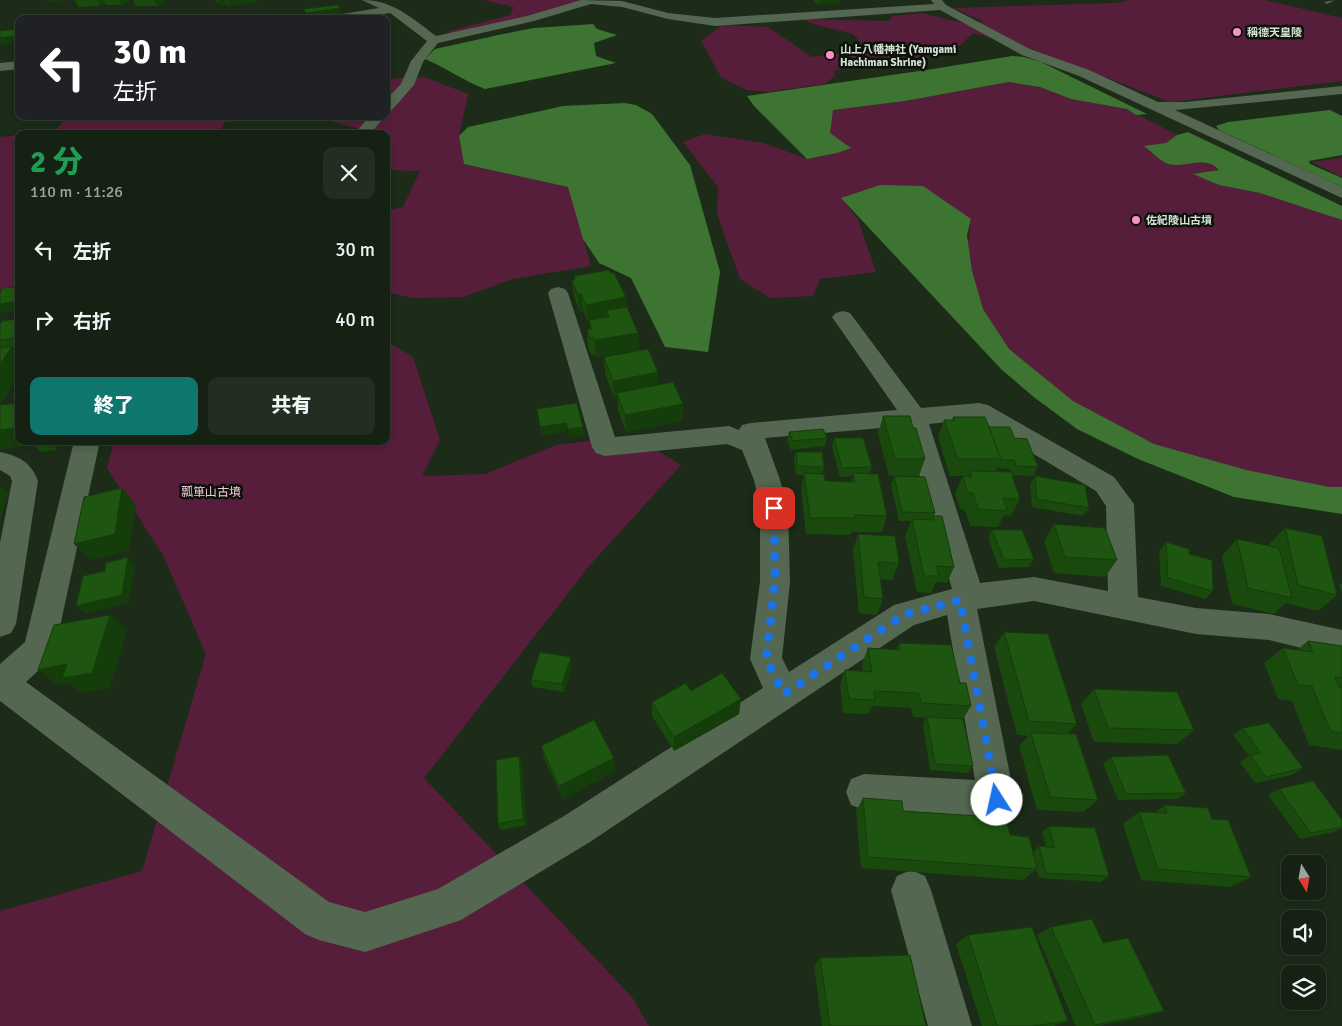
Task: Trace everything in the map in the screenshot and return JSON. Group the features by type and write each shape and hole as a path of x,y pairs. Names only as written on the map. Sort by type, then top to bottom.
{"street":[{"path":"367,0 393,10 434,40"},
{"path":"390,104 408,85 417,61 434,40 530,19 592,1 622,4 668,16 715,22 738,22 939,3 1026,52 1084,73 1342,193"},
{"path":"768,6 778,18"},
{"path":"358,15 393,10"},
{"path":"0,67 15,65"},
{"path":"1153,105 1186,106 1342,90"},
{"path":"365,130 374,120"},
{"path":"558,293 605,447 729,435 753,444"},
{"path":"843,317 914,416 965,598 997,800 864,792"},
{"path":"784,694 766,659 775,582 774,508 767,480 753,444 751,432 979,411 1105,484 1120,504 1123,607"},
{"path":"86,445 39,650 5,684 319,920 365,932 448,906 577,829 905,614 965,598 1034,589 1196,621 1269,627 1342,644"},
{"path":"0,461 18,467 23,473 25,481 0,624"},
{"path":"911,890 950,1026"}],"green space":[{"path":"483,0 585,0 529,22 460,37 446,32 510,15 514,7"},
{"path":"1131,0 1265,0 1342,18 1342,81 1170,102 1026,47 973,33 952,53 834,70 835,76 824,84 767,92 746,90 721,77 701,41 722,25 768,27 812,57 866,49 853,34 813,24 804,19 889,21 892,16 921,13 963,23 985,22 953,8 1116,3"},
{"path":"424,77 468,94 459,136 464,164 569,187 591,266 512,279 464,297 413,298 390,293 390,210 403,207 420,171 390,170 390,130 364,130 326,120 390,120 390,79"},
{"path":"1009,82 1040,87 1071,99 1127,109 1177,135 1166,143 1173,164 1197,162 1209,164 1219,170 1194,174 1219,185 1260,193 1342,220 1342,496 1257,483 1079,416 959,317 971,219 842,198 858,219 876,272 820,279 813,296 770,298 740,279 717,214 718,187 683,142 705,134 764,143 807,159 837,153 830,133 832,110 905,101"},
{"path":"64,120 247,120 225,122 220,130 56,130"},
{"path":"15,135 15,286 0,290 0,137"},
{"path":"1341,158 1342,177 1312,162"},
{"name":"瓢箪山古墳","path":"390,343 413,357 440,440 422,476 485,474 556,445 633,436 681,465 590,565 424,778 632,997 649,1026 0,1026 0,911 142,871 206,654 163,555 107,468 113,445 390,445"}],"shaded area":[{"path":"593,24 597,29 617,35 594,43 596,56 616,63 485,89 425,59 435,49 503,34 534,28"},
{"path":"1012,56 1041,62 1147,114 1136,115 1127,109 1071,99 1040,87 1009,82 905,101 833,110 830,133 851,148 807,159 754,106 747,96 933,69"},
{"path":"625,103 636,105 652,114 690,165 720,272 708,352 665,347 631,278 599,263 583,239 568,187 464,164 459,136 468,127 563,106"},
{"path":"1330,110 1342,116 1342,155 1309,161 1310,164 1342,178 1342,187 1219,130 1216,126 1228,122"},
{"path":"1188,132 1342,206 1342,220 1260,193 1219,185 1193,174 1219,170 1213,165 1200,163 1173,165 1166,163 1144,146 1166,143 1177,135"},
{"path":"880,185 923,186 971,219 967,235 972,271 983,309 1009,349 1073,401 1154,444 1246,470 1329,487 1342,487 1342,514 1234,497 1138,459 1077,429 1035,398 1002,370 841,198"}],"building":[{"path":"338,5 339,8 306,13 304,9"},
{"path":"15,29 15,36 0,38 0,31"},
{"path":"609,270 610,273 614,273 626,297 586,305 581,294 578,295 572,281 575,280 574,276"},
{"path":"15,287 15,302 0,304 0,293 3,288"},
{"path":"627,307 638,333 595,340 593,337 590,338 587,330 592,329 589,320 609,317 607,310"},
{"path":"15,319 15,338 0,340 0,324 3,321"},
{"path":"12,346 0,364 0,348"},
{"path":"648,349 658,372 613,381 604,357"},
{"path":"673,382 683,404 625,415 617,393"},
{"path":"15,403 15,428 0,430 0,405"},
{"path":"577,403 583,427 568,429 566,423 540,427 537,409"},
{"path":"883,416 910,416 913,428 916,428 925,459 895,459"},
{"path":"953,417 985,417 1002,459 958,459 944,420 955,420"},
{"path":"989,427 1010,427 1014,438 1027,439 1038,467 1016,466 1014,460 1001,460"},
{"path":"823,429 827,438 793,441 789,432"},
{"path":"834,438 863,438 872,467 842,468"},
{"path":"796,452 822,452 824,467 797,466"},
{"path":"970,471 1011,472 1020,499 1003,498 1007,511 978,509 973,493 967,492 963,476 972,477"},
{"path":"804,473 824,474 825,481 855,482 853,473 878,474 887,516 855,515 855,518 810,518"},
{"path":"894,476 925,477 935,513 902,512"},
{"path":"1035,476 1085,485 1089,508 1037,499"},
{"path":"122,488 115,534 74,544 84,497"},
{"path":"933,516 942,516 954,567 936,566 939,576 924,576 912,519 934,520"},
{"path":"1054,524 1105,528 1117,560 1065,557"},
{"path":"1285,528 1322,536 1337,595 1298,585"},
{"path":"992,530 1022,530 1034,559 1004,560"},
{"path":"858,534 895,536 899,563 878,562 883,599 864,597"},
{"path":"1237,539 1279,548 1292,598 1248,588"},
{"path":"1166,542 1189,549 1189,554 1212,560 1213,591 1168,578"},
{"path":"128,557 122,595 76,606 83,576 105,571 106,563"},
{"path":"110,615 92,673 62,678 67,664 38,670 54,625"},
{"path":"1004,632 1048,634 1077,724 1029,721"},
{"path":"1308,641 1342,646 1342,678 1335,677 1339,687 1342,688 1342,733 1330,731 1312,686 1298,685 1283,648 1313,652"},
{"path":"899,643 951,645 960,683 966,683 971,706 921,703 919,693 874,691 875,700 849,699 845,670 872,672 868,648 900,650"},
{"path":"540,652 571,657 562,684 531,680"},
{"path":"722,673 741,699 674,737 652,702 686,683 691,691"},
{"path":"1094,689 1177,692 1194,730 1108,728"},
{"path":"927,717 963,719 973,766 935,764"},
{"path":"594,720 614,758 559,786 541,746"},
{"path":"1269,723 1303,768 1266,777 1250,755 1261,753 1243,728"},
{"path":"1031,733 1076,734 1098,800 1050,797"},
{"path":"1168,755 1186,793 1126,794 1111,757"},
{"path":"519,756 523,819 498,824 496,760"},
{"path":"1313,781 1342,820 1342,827 1311,833 1279,789"},
{"path":"863,798 902,801 903,811 1006,818 1010,835 1029,837 1037,869 868,857"},
{"path":"1165,805 1208,808 1212,819 1228,820 1251,877 1158,869 1139,812 1167,813"},
{"path":"1049,826 1095,828 1109,876 1046,873 1039,846 1055,848"},
{"path":"1092,919 1103,943 1128,938 1164,1011 1095,1025 1051,927"},
{"path":"1032,927 1068,1021 1032,1026 997,1026 968,935"},
{"path":"910,955 926,1026 830,1026 820,958"}],"place":[{"name":"稱德天皇陵","path":"1237,32"},
{"name":"山上八幡神社 (Yamgami Hachiman Shrine)","path":"830,55"},
{"name":"佐紀陵山古墳","path":"1136,220"}],"route":[{"path":"774,508 775,582 766,659 784,694 905,614 960,600 997,800"}]}
